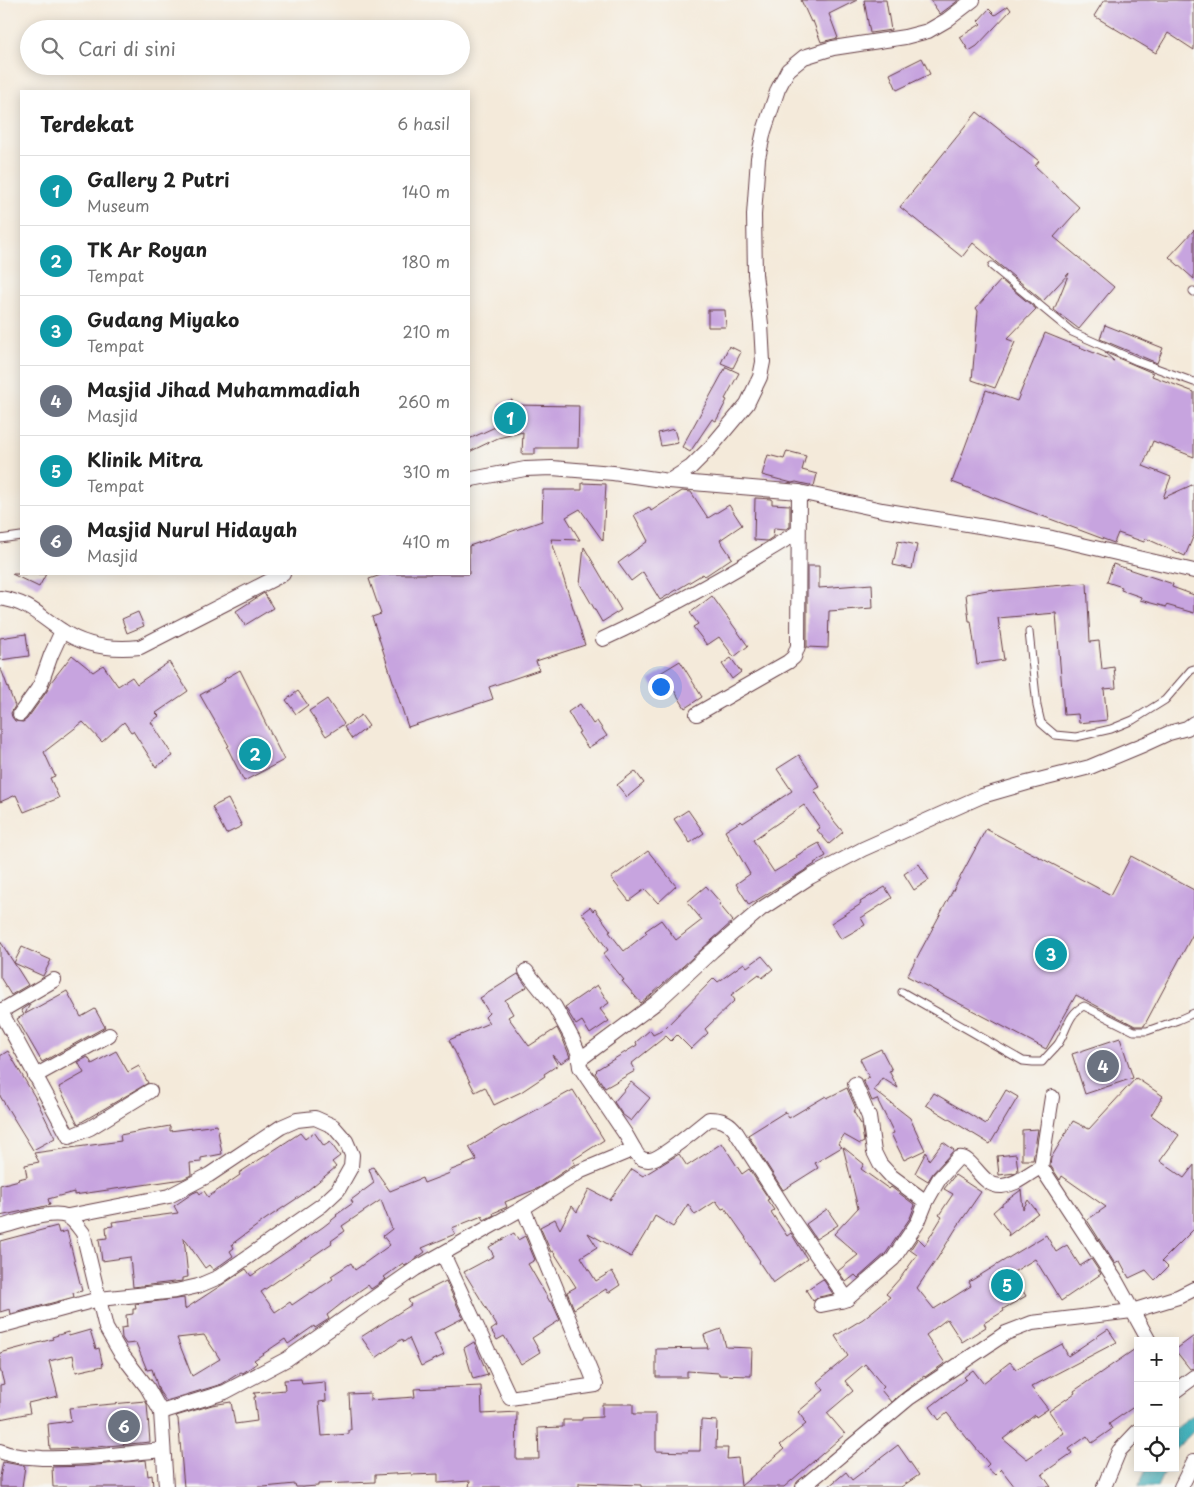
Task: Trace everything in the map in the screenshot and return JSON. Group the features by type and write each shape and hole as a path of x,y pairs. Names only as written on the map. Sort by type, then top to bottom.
{"street":[{"path":"669,481 692,467 710,447 747,404 760,378 763,362 755,274 754,215 758,158 764,131 778,89 788,70 804,57 833,48 905,37 928,31 974,0"},
{"path":"470,480 525,470 552,468 614,473 669,481 799,492 882,510 1052,538 1194,571"},
{"path":"697,714 794,657 798,646 799,492"},
{"path":"603,639 735,571 798,532"},
{"path":"0,598 18,602 32,609 62,631 79,640 112,649 140,647 281,575"},
{"path":"20,714 40,686 51,654 62,631"},
{"path":"579,1060 657,1002 761,909 810,877 863,849 982,796 1090,768 1168,733 1194,724"},
{"path":"526,971 555,1008 572,1038 580,1067 626,1134 637,1156 648,1160 658,1157 710,1119 720,1119 729,1123 847,1299"},
{"path":"54,980 0,1010 69,1137 90,1128 150,1091"},
{"path":"35,1076 109,1034"},
{"path":"855,1084 869,1117 874,1152 880,1164 890,1176 926,1202"},
{"path":"1052,1097 1041,1167 1116,1281 1147,1337"},
{"path":"0,1227 44,1216 58,1214 68,1216 169,1196 209,1175 281,1127 296,1120 315,1118 333,1126 346,1141 352,1155 351,1167 338,1190 322,1205 219,1277 198,1286 176,1292 99,1299 0,1326"},
{"path":"161,1412 225,1392 287,1359 416,1269 523,1208 581,1171 634,1149"},
{"path":"821,1305 847,1299 893,1259 918,1222 926,1202 939,1180 961,1157 969,1162 986,1181 994,1185 1003,1186 1021,1180 1033,1170 1041,1167"},
{"path":"443,1254 510,1398 596,1384 523,1208"},
{"path":"68,1216 76,1223 82,1233 106,1328 112,1340 147,1387 161,1412 162,1450 166,1487"},
{"path":"802,1487 909,1398 1006,1333 1032,1322 1132,1311 1178,1297 1194,1289"},
{"path":"1179,1385 1194,1377"},
{"path":"1104,1487 1120,1450 1134,1434"},
{"path":"0,1451 8,1455 56,1458 92,1457 162,1450"},
{"path":"1181,1487 1194,1461"}],"lane":[{"path":"992,266 1072,332 1194,382"},
{"path":"0,539 20,536"},
{"path":"1029,632 1037,706 1041,723 1054,735 1076,737 1111,729 1133,720 1165,700 1191,670 1194,669"},
{"path":"902,992 1023,1060 1034,1062 1042,1062 1058,1044 1074,1013 1084,1006 1134,1031 1147,1031 1194,1013"}],"water":[{"path":"1194,1415 1194,1431 1179,1446 1179,1427"},
{"path":"1145,1472 1164,1472 1157,1487 1138,1487"}],"building":[{"path":"801,0 857,0 829,14 838,38 821,42 813,21 811,22"},
{"path":"864,0 886,0 891,30 870,33"},
{"path":"930,0 959,0 940,14"},
{"path":"1104,0 1194,0 1194,50 1168,33 1156,53 1094,16"},
{"path":"1008,6 1011,10 977,46 969,51 960,37 981,24 978,21 989,9 995,15"},
{"path":"922,58 930,74 897,90 890,74"},
{"path":"977,112 1039,161 1035,166 1080,208 1054,237 1114,287 1079,329 1054,310 1069,273 1043,301 973,243 962,257 900,207"},
{"path":"1194,230 1194,279 1169,257"},
{"path":"1001,280 1036,309 1007,339 1015,342 995,388 972,380 978,311 976,308"},
{"path":"708,310 725,310 726,327 708,327"},
{"path":"1105,325 1163,348 1157,363 1100,339"},
{"path":"1045,333 1114,361 1104,352 1153,373 1152,376 1194,392 1194,457 1153,441 1143,466 1171,477 1163,498 1194,484 1194,535 1185,556 1145,538 1144,542 1118,533 1114,543 952,482 986,390 1017,401"},
{"path":"729,346 741,352 733,368 721,363"},
{"path":"726,367 739,373 716,421 712,419 690,452 682,447"},
{"path":"512,400 513,405 579,406 578,448 535,448 535,454 522,454 523,432 498,438 470,452 470,439 504,423 499,404"},
{"path":"674,429 678,443 661,446 658,433"},
{"path":"787,451 806,456 802,470 817,474 814,486 796,482 792,483 762,475 768,455 784,459"},
{"path":"582,483 606,484 603,541 580,509 566,517 580,540 551,539 585,645 536,661 539,670 489,687 493,699 408,727 372,617 381,614 369,579 381,575 470,575 470,546 542,521 543,490 582,490"},
{"path":"682,491 691,492 708,518 729,505 742,525 720,540 732,558 705,576 703,574 660,600 643,572 631,581 618,563 648,541 634,515 649,507 651,511"},
{"path":"755,498 772,499 772,504 790,505 790,527 786,529 774,528 773,537 767,541 754,540"},
{"path":"898,541 917,545 912,569 893,565"},
{"path":"584,547 621,610 602,622 580,584"},
{"path":"1113,564 1173,584 1172,587 1194,595 1194,613 1140,600 1141,597 1121,590 1122,587 1107,582"},
{"path":"807,566 819,566 819,588 872,584 873,608 829,611 828,648 807,647"},
{"path":"12,574 45,575 39,587"},
{"path":"1087,583 1090,642 1099,641 1102,669 1114,667 1116,688 1104,689 1107,720 1079,723 1078,714 1064,715 1056,613 998,618 1004,660 977,664 966,594 993,589 994,591"},
{"path":"264,593 273,608 245,625 236,611"},
{"path":"712,596 748,646 734,657 719,637 707,645 693,627 698,624 690,613"},
{"path":"138,612 144,626 127,633 122,619"},
{"path":"26,634 29,656 0,660 0,638"},
{"path":"72,655 93,672 103,665 118,686 132,677 137,684 169,662 188,691 156,713 159,716 151,722 173,756 156,767 133,731 131,732 124,722 102,742 83,722 44,752 55,776 50,778 59,798 24,812 16,795 0,802 0,669 15,706 11,713 12,717 15,721 23,722"},
{"path":"731,658 741,672 732,679 722,664"},
{"path":"680,661 702,697 685,708 674,690 661,698 649,680"},
{"path":"240,670 284,760 244,781 227,747 229,746 200,695"},
{"path":"298,691 308,705 296,714 286,700"},
{"path":"327,699 344,724 326,736 309,711"},
{"path":"580,704 593,724 597,721 607,736 588,748 568,712"},
{"path":"361,715 369,726 352,739 344,727"},
{"path":"799,755 820,787 814,790 843,832 829,844 817,830 820,828 804,805 753,840 774,872 797,858 796,856 819,843 826,856 749,905 736,884 750,874 725,831 741,821 743,823 792,791 777,769"},
{"path":"635,771 644,783 627,797 617,785"},
{"path":"228,799 242,826 226,834 212,807"},
{"path":"688,810 704,833 690,843 674,819"},
{"path":"986,829 1111,895 1131,856 1194,890 1194,932 1144,1026 1135,1026 1076,995 1046,1049 907,976"},
{"path":"648,851 676,886 658,903 645,889 629,901 611,878"},
{"path":"919,864 929,880 914,890 904,874"},
{"path":"706,886 733,921 641,1003 622,981 624,980 603,954 608,950 582,913 590,907 593,911 595,909 611,931 609,932 624,951 647,933 645,931 661,920 676,940 702,920 687,902"},
{"path":"885,887 892,898 861,918 865,925 841,939 831,923"},
{"path":"0,941 28,985 11,995 0,977"},
{"path":"22,947 51,960 43,976 14,963"},
{"path":"762,956 773,969 762,978 759,974 731,995 735,1000 705,1029 708,1033 691,1049 677,1035 671,1041 666,1036 631,1064 635,1071 605,1088 595,1073 596,1070 637,1045 636,1042 650,1030 653,1035 663,1030 714,978 718,982 744,963 747,967"},
{"path":"518,974 527,987 505,1000 513,1014 508,1017 529,1046 557,1028 570,1057 561,1063 552,1055 558,1065 521,1092 494,1105 485,1087 475,1092 449,1040 489,1023 485,1017 489,1013 480,998"},
{"path":"597,985 609,1003 600,1009 609,1021 590,1034 582,1021 576,1025 565,1007"},
{"path":"67,991 81,1017 95,1009 105,1027 42,1062 17,1019 24,1015 21,1010 30,1004 25,1014"},
{"path":"1120,1038 1133,1078 1085,1094 1072,1054"},
{"path":"881,1049 892,1070 889,1071 898,1088 882,1078 874,1090 910,1118 925,1150 904,1160 891,1134 894,1133 877,1099 872,1101 863,1080 869,1077 860,1059"},
{"path":"8,1051 36,1099 55,1138 33,1150 0,1096 0,1056"},
{"path":"116,1051 128,1072 139,1066 148,1083 78,1124 59,1087 84,1073 78,1062 88,1057 92,1064"},
{"path":"1136,1078 1163,1096 1151,1115 1179,1135 1160,1161 1184,1178 1194,1165 1194,1229 1162,1261 1168,1267 1155,1280 1146,1270 1129,1278 1120,1261 1115,1264 1087,1220 1106,1207 1062,1176 1060,1180 1050,1165 1051,1158 1073,1121 1089,1129"},
{"path":"631,1082 650,1098 631,1121 622,1114 614,1102"},
{"path":"847,1088 856,1109 853,1111 861,1124 864,1142 860,1144 844,1135 838,1144 842,1147 815,1163 818,1168 783,1190 748,1135 785,1112 789,1118 826,1096 827,1098"},
{"path":"573,1090 604,1140 573,1160 575,1164 539,1188 505,1202 507,1207 493,1213 494,1215 484,1220 482,1216 452,1228 455,1234 422,1248 425,1252 405,1266 403,1263 384,1277 386,1279 371,1289 368,1285 346,1300 327,1315 329,1319 315,1328 314,1326 288,1344 285,1339 254,1360 257,1363 243,1373 241,1372 222,1384 166,1401 159,1391 152,1369 147,1370 136,1343 126,1344 122,1338 121,1328 127,1327 126,1315 133,1314 133,1309 136,1309 135,1304 184,1298 185,1309 246,1269 251,1276 323,1227 353,1203 351,1200 374,1183 369,1169 373,1167 390,1191 422,1178 424,1183 477,1160 469,1147","holes":["381,1200 392,1229 383,1236 390,1245 355,1270 351,1263 331,1276 333,1279 312,1293 292,1305 290,1302 275,1312 261,1292 332,1243 331,1241 345,1231 342,1226","204,1335 220,1359 192,1376 177,1338"]},
{"path":"1006,1090 1018,1097 990,1144 926,1105 934,1093 986,1124"},
{"path":"217,1125 222,1154 201,1158 201,1162 190,1163 191,1175 183,1179 74,1195 74,1192 48,1199 50,1205 0,1216 0,1185 27,1177 25,1165 39,1162 34,1153 121,1141 120,1135 170,1126 170,1131"},
{"path":"1038,1129 1033,1160 1022,1160 1022,1130"},
{"path":"314,1132 324,1146 330,1142 340,1156 332,1162 336,1167 302,1195 232,1244 234,1248 230,1251 233,1256 215,1269 213,1270 209,1265 205,1268 184,1238 188,1277 182,1278 182,1281 133,1287 130,1257 102,1261 99,1239 107,1238 106,1227 113,1226 112,1222 178,1213 174,1206 193,1193 198,1191 200,1194 204,1191 208,1197 240,1175 239,1173 300,1133 305,1139"},
{"path":"943,1142 954,1150 928,1181 915,1173 926,1152 929,1160"},
{"path":"722,1143 742,1174 749,1169 769,1199 767,1200 774,1210 771,1212 787,1236 791,1233 807,1259 773,1283 746,1238 725,1208 722,1209 716,1201 695,1215 688,1204 673,1227 655,1216 631,1257 588,1233 597,1247 581,1257 596,1281 612,1271 620,1285 608,1293 606,1289 574,1309 567,1292 576,1287 553,1251 551,1252 540,1227 555,1219 560,1229 572,1206 577,1212 589,1189 610,1200 632,1169 643,1176 679,1154 687,1166"},
{"path":"843,1147 864,1164 861,1169 889,1189 891,1187 915,1205 910,1218 886,1253 858,1278 855,1275 846,1282 838,1271 858,1255 834,1234 858,1208"},
{"path":"1016,1154 1018,1171 999,1175 997,1156"},
{"path":"955,1175 981,1192 917,1288 934,1309 971,1286 969,1282 1046,1235 1056,1252 1067,1245 1080,1266 1091,1259 1101,1274 1061,1301 1035,1259 1012,1273 1026,1296 1003,1309 1004,1311 984,1323 986,1327 962,1342 947,1319 926,1335 945,1363 924,1376 891,1402 881,1390 884,1387 865,1364 845,1381 853,1391 827,1413 845,1434 784,1487 641,1487 641,1485 579,1483 579,1487 469,1487 470,1481 438,1483 438,1474 412,1475 411,1473 375,1475 375,1482 318,1484 318,1486 303,1487 296,1487 295,1484 264,1487 184,1487 178,1419 176,1416 212,1405 231,1402 235,1424 257,1421 254,1397 256,1397 254,1393 285,1390 284,1380 301,1379 302,1384 325,1382 326,1401 319,1402 322,1436 349,1434 349,1430 351,1430 349,1394 370,1393 370,1400 415,1397 414,1389 481,1386 482,1414 517,1412 516,1459 539,1459 538,1428 563,1427 563,1420 602,1417 602,1404 633,1404 633,1414 656,1414 656,1451 700,1451 701,1420 717,1421 716,1448 728,1448 727,1459 738,1458 741,1486 784,1449 780,1445 806,1424 798,1412 824,1390 817,1382 848,1356 835,1336 863,1319 890,1297 886,1294 917,1255 910,1250 918,1238 925,1245 942,1217 939,1215 953,1194 944,1189"},
{"path":"1021,1190 1023,1209 1028,1200 1038,1213 1008,1236 1009,1233 993,1212"},
{"path":"827,1209 838,1225 816,1239 806,1224"},
{"path":"57,1226 59,1233 67,1231 82,1291 73,1293 74,1297 11,1314 10,1309 0,1312 0,1241"},
{"path":"514,1233 518,1240 525,1236 535,1260 528,1264 550,1302 552,1302 560,1320 532,1338 540,1352 521,1364 504,1336 497,1340 491,1330 497,1326 464,1272 494,1256 489,1247"},
{"path":"823,1279 833,1294 819,1297 813,1301 806,1290"},
{"path":"446,1281 463,1318 434,1333 444,1355 421,1366 409,1338 404,1342 402,1339 376,1358 361,1337 411,1305 408,1300"},
{"path":"721,1329 726,1347 752,1348 751,1376 687,1371 687,1377 656,1377 656,1349 708,1348 704,1335"},
{"path":"1108,1329 1117,1342 1031,1387 1048,1409 1036,1417 1035,1415 1003,1439 1027,1459 1064,1433 1049,1411 1075,1393 1074,1391 1134,1350 1134,1407 1109,1424 1112,1429 1092,1443 1087,1436 1069,1449 1072,1453 1042,1474 1051,1487 1015,1487 1001,1469 995,1475 986,1467 989,1464 947,1413 939,1420 930,1407 966,1379 964,1377 973,1370 983,1383 1010,1362 1016,1369 1062,1344 1068,1356"},
{"path":"90,1330 96,1349 99,1348 103,1366 76,1372 73,1355 49,1361 58,1396 28,1403 30,1413 0,1419 0,1385 4,1384 0,1369 0,1353 53,1339 52,1337 68,1332 69,1336"},
{"path":"1194,1336 1194,1368 1190,1369 1179,1355 1179,1347"},
{"path":"474,1342 488,1375 473,1379 464,1348"},
{"path":"145,1401 147,1404 150,1442 86,1448 50,1449 48,1424 71,1421 69,1408"},
{"path":"898,1445 919,1475 901,1487 828,1487 846,1472 852,1480"},
{"path":"146,1460 148,1476 152,1475 153,1487 53,1487 52,1467 87,1466"},
{"path":"3,1462 25,1466 22,1487 0,1487"}],"place":[{"name":"Gallery 2 Putri","path":"510,418"},
{"name":"TK Ar Royan","path":"255,754"},
{"name":"Gudang Miyako","path":"1051,954"},
{"name":"Masjid Jihad Muhammadiah","path":"1103,1066"},
{"name":"Klinik Mitra","path":"1007,1285"},
{"name":"Masjid Nurul Hidayah","path":"124,1426"}]}
